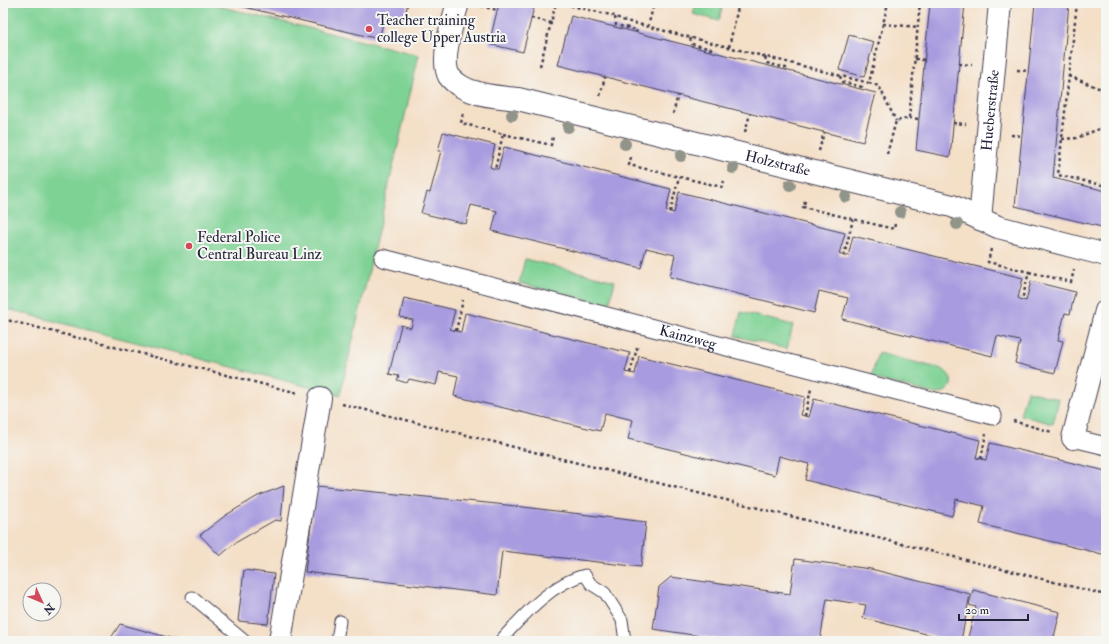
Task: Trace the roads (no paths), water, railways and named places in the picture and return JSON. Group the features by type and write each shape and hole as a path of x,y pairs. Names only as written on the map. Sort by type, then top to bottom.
{"street":[{"name":"Holzstraße","path":"458,3 448,43 446,61 449,75 459,86 475,93 518,99 952,206 998,227 1106,255"},
{"name":"Hueberstraße","path":"980,219 1000,3"},
{"name":"Kainzweg","path":"383,258 993,416"},
{"path":"1106,311 1073,438 1106,446"},
{"path":"280,641 320,398"}],"lane":[{"path":"500,641 520,619 551,592 574,578 585,575 591,584 605,594 622,620 625,641"},
{"path":"192,597 245,641"},
{"path":"337,641 340,621"}],"place":[{"name":"Teacher training college Upper Austria","path":"369,29"},
{"name":"Federal Police Central Bureau Linz","path":"189,246"}]}
